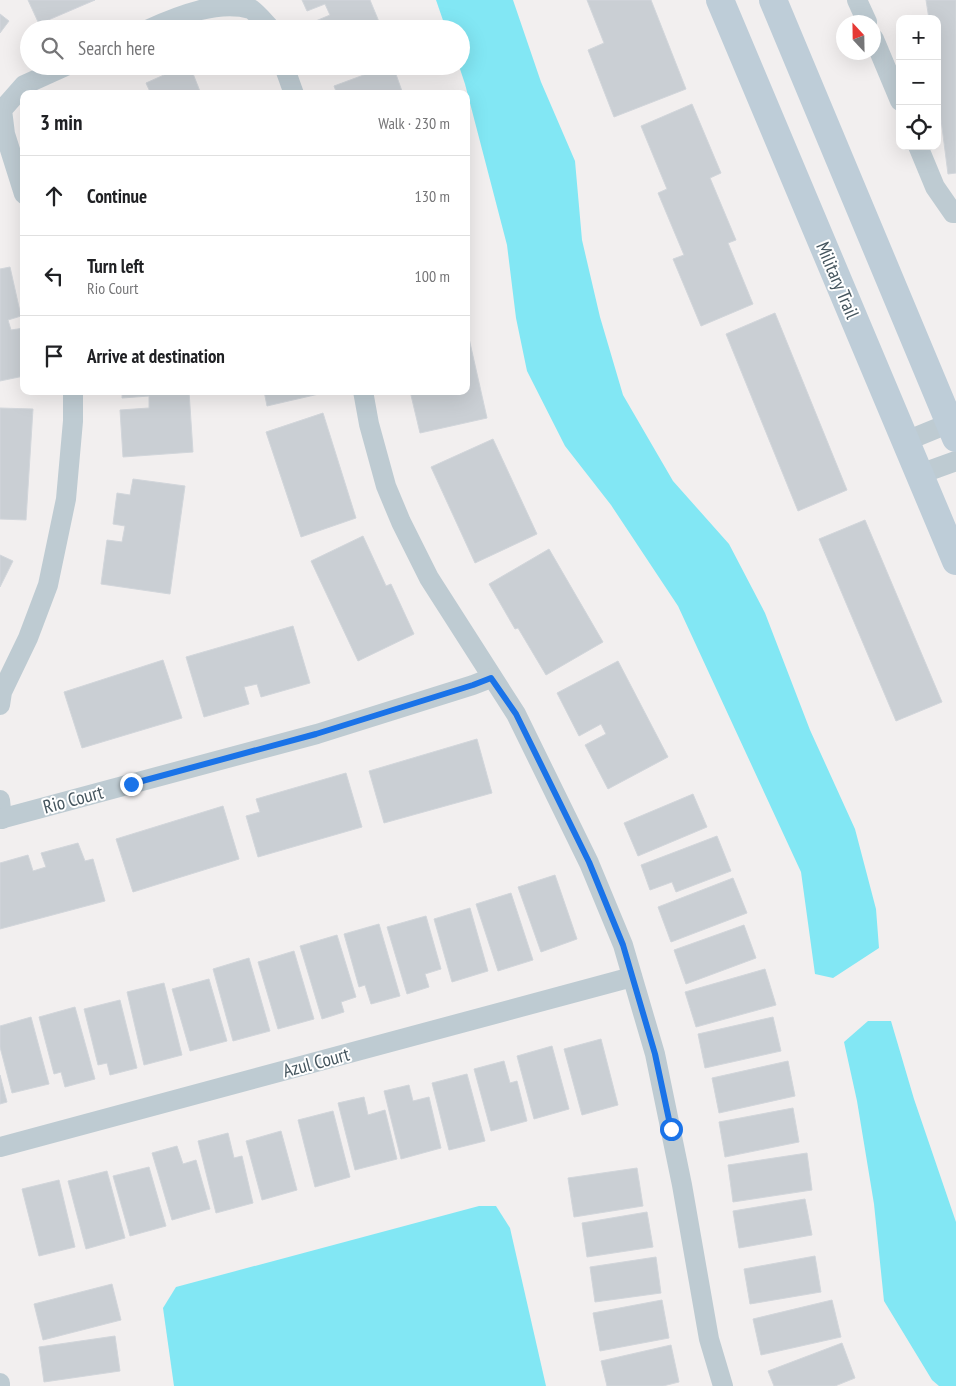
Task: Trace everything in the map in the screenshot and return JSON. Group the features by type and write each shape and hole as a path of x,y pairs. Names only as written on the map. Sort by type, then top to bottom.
{"street":[{"path":"773,0 954,428 906,441"},
{"path":"857,0 864,15"},
{"path":"168,20 194,8 216,2 231,1 252,10 262,20"},
{"name":"Military Trail","path":"727,2 956,561"},
{"path":"881,55 896,91"},
{"path":"20,182 4,134 2,110 24,85 46,75"},
{"path":"287,75 293,90"},
{"path":"920,150 935,186 954,213 956,213"},
{"path":"0,705 2,692 28,638 48,585 66,499 73,421 73,395"},
{"path":"364,395 369,424 386,486 401,522 429,578 491,678 516,714 589,862 623,945 655,1054 682,1185 709,1339 723,1386"},
{"path":"920,474 956,461"},
{"name":"Rio Court","path":"1,813 316,734 491,678"},
{"name":"Azul Court","path":"0,1147 632,977"}],"water":[{"path":"436,0 513,0 541,82 575,161 582,240 600,317 623,395 673,481 729,544 765,613 810,730 855,829 876,909 879,948 833,978 815,974 801,872 678,606 611,505 565,446 527,371 516,318 507,245 470,103 470,90 467,90 462,75 470,75 470,20 443,20"},
{"path":"868,1021 891,1021 914,1099 956,1222 956,1386 939,1386 932,1380 884,1301 874,1204 857,1101 844,1042"},
{"path":"479,1206 496,1206 510,1228 546,1386 174,1386 163,1308 176,1287"}],"building":[{"path":"28,0 95,0 48,20 37,20"},
{"path":"302,0 370,0 378,20 318,20 330,15 325,4 307,11"},
{"path":"587,0 651,0 686,89 614,117 588,50 604,43"},
{"path":"926,0 956,0 956,173 948,174 941,119 941,15 928,15"},
{"path":"0,14 9,21 0,33"},
{"path":"164,75 194,75 199,90 149,90 146,83"},
{"path":"364,75 396,75 402,90 336,90 334,86"},
{"path":"692,104 721,173 710,178 736,240 728,243 753,304 701,326 673,259 684,255 658,193 667,189 641,126"},
{"path":"10,267 20,312 20,316 8,320 11,330 20,329 20,377 0,381 0,269"},
{"path":"775,313 847,490 798,511 726,334"},
{"path":"470,343 487,418 420,433 411,395 470,395"},
{"path":"122,395 189,395 193,452 123,457 120,410 149,408 149,396 122,398"},
{"path":"265,395 314,395 267,406"},
{"path":"0,408 33,409 26,520 0,519"},
{"path":"323,413 356,518 301,537 266,432"},
{"path":"493,439 537,534 475,563 431,467"},
{"path":"133,479 185,486 170,594 101,584 107,540 122,542 125,526 113,524 117,493 130,495"},
{"path":"865,520 942,702 896,721 819,539"},
{"path":"363,536 386,586 391,584 414,634 358,661 311,561"},
{"path":"549,549 603,642 546,675 518,628 515,629 489,584"},
{"path":"0,555 13,561 0,587"},
{"path":"293,626 310,683 261,697 257,684 244,687 249,704 204,717 186,657"},
{"path":"163,660 182,718 82,748 64,692"},
{"path":"618,661 668,757 608,789 585,745 606,734 601,724 579,736 557,693"},
{"path":"477,739 492,793 384,823 369,771"},
{"path":"346,773 362,827 258,857 246,816 260,812 256,799"},
{"path":"693,794 707,827 638,856 624,823"},
{"path":"223,806 239,859 133,892 116,839"},
{"path":"717,836 731,871 676,892 672,882 650,890 641,865"},
{"path":"78,843 85,861 93,859 105,901 0,929 0,863 28,855 33,871 46,867 41,853"},
{"path":"555,875 577,939 541,952 518,887"},
{"path":"733,878 747,913 671,942 658,907"},
{"path":"511,893 533,960 498,971 476,904"},
{"path":"470,908 488,971 452,982 434,919"},
{"path":"426,916 441,969 425,974 429,987 407,994 387,927"},
{"path":"379,924 400,996 371,1004 365,985 359,987 344,934"},
{"path":"744,925 756,958 686,984 674,950"},
{"path":"337,935 356,997 341,1002 344,1012 322,1019 300,946"},
{"path":"294,951 314,1019 278,1029 258,962"},
{"path":"249,958 270,1031 233,1041 213,969"},
{"path":"765,969 776,1005 696,1027 685,992"},
{"path":"209,979 227,1041 190,1051 172,989"},
{"path":"164,983 182,1055 144,1065 127,992"},
{"path":"120,1000 137,1068 110,1075 107,1063 98,1065 84,1009"},
{"path":"75,1007 95,1079 65,1087 61,1072 54,1074 39,1017"},
{"path":"31,1017 49,1084 12,1093 0,1047 0,1026"},
{"path":"773,1017 781,1051 705,1068 698,1034"},
{"path":"601,1039 618,1105 582,1115 564,1049"},
{"path":"552,1046 569,1109 534,1119 517,1056"},
{"path":"504,1061 510,1083 517,1081 527,1121 491,1131 474,1069"},
{"path":"788,1061 795,1096 719,1113 712,1078"},
{"path":"467,1074 485,1141 449,1150 432,1083"},
{"path":"0,1075 7,1102 0,1104"},
{"path":"409,1085 413,1101 429,1097 441,1148 401,1159 384,1091"},
{"path":"364,1097 368,1115 385,1110 397,1159 355,1170 338,1103"},
{"path":"793,1108 799,1142 725,1157 719,1122"},
{"path":"333,1111 350,1177 315,1187 298,1120"},
{"path":"281,1131 297,1190 262,1200 246,1141"},
{"path":"228,1133 234,1158 242,1156 253,1203 216,1213 198,1141"},
{"path":"177,1146 183,1164 196,1160 210,1209 172,1220 152,1153"},
{"path":"807,1153 812,1190 733,1202 728,1165"},
{"path":"149,1167 166,1226 130,1236 113,1176"},
{"path":"637,1168 643,1206 574,1217 568,1178"},
{"path":"107,1171 125,1238 86,1249 68,1181"},
{"path":"59,1180 75,1247 39,1256 22,1189"},
{"path":"805,1199 812,1235 739,1248 733,1211"},
{"path":"647,1212 653,1247 587,1257 582,1223"},
{"path":"815,1256 821,1292 750,1304 744,1269"},
{"path":"656,1257 661,1293 595,1302 590,1267"},
{"path":"112,1284 121,1320 43,1340 34,1304"},
{"path":"662,1300 669,1338 600,1351 593,1313"},
{"path":"832,1300 841,1337 761,1355 753,1319"},
{"path":"115,1336 120,1371 44,1382 39,1347"},
{"path":"842,1343 855,1378 835,1386 774,1386 768,1371"},
{"path":"671,1345 679,1382 663,1386 607,1386 601,1361"}],"route":[{"path":"131,784 316,734 491,678 516,714 589,862 623,945 655,1054 671,1129"}]}
